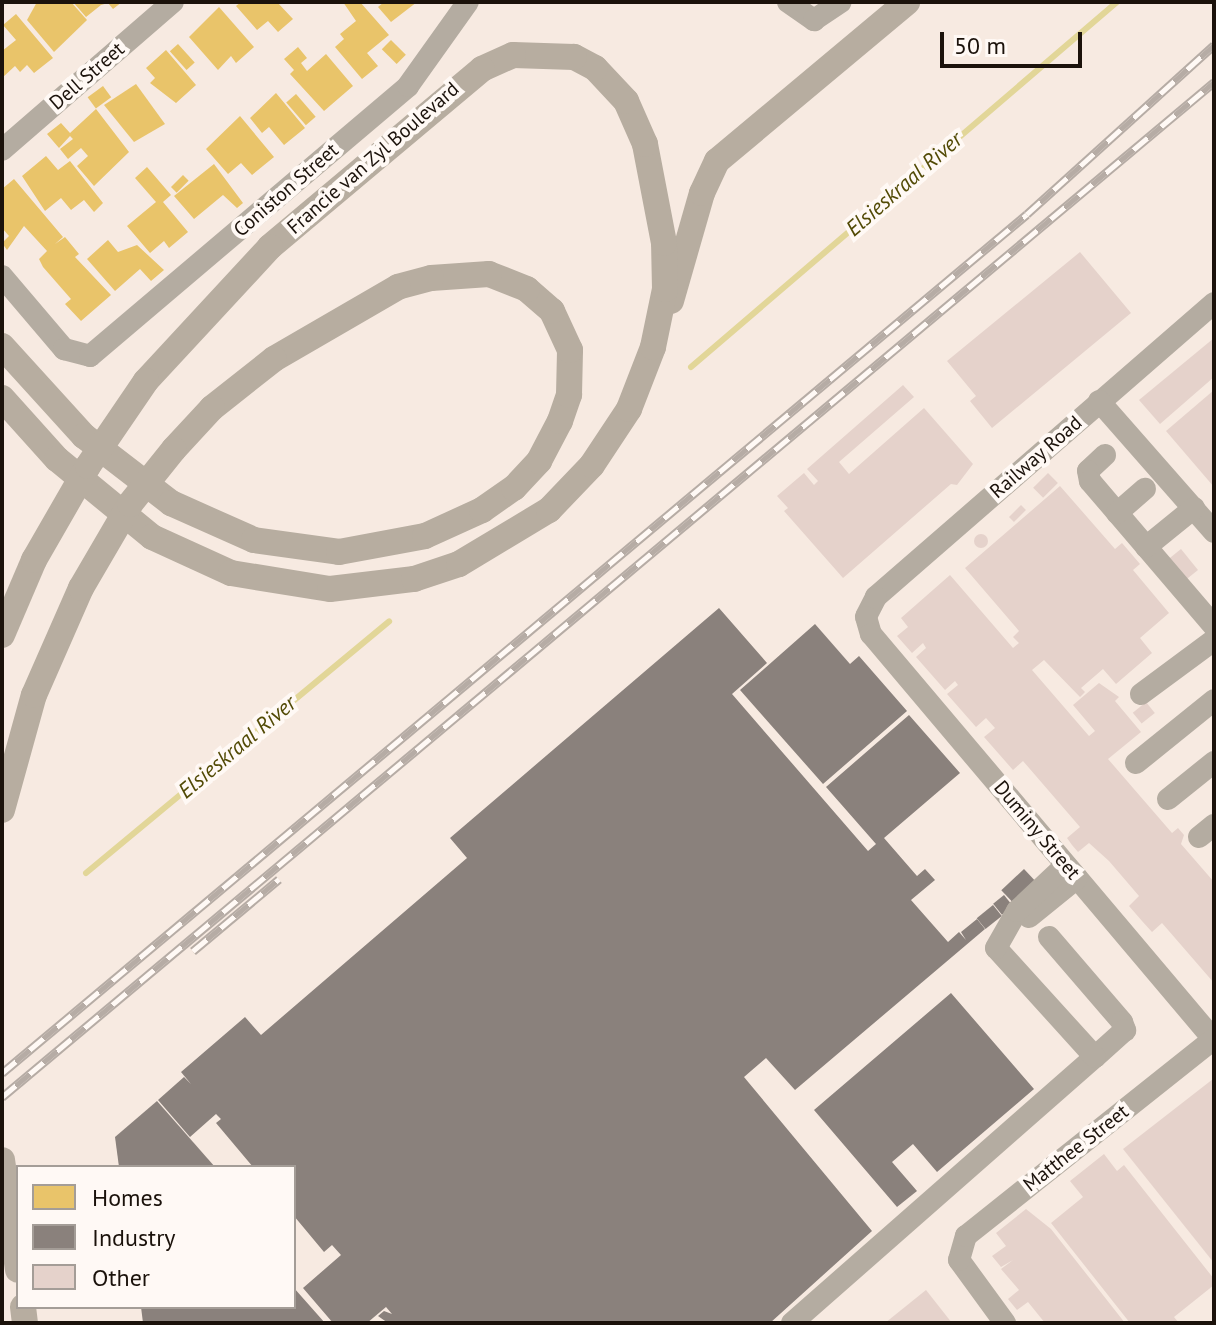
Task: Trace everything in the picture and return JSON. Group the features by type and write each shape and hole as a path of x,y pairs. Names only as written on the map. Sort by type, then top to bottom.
{"main road":[{"path":"657,326 679,287 702,193 717,161 907,2"},
{"name":"Francie van Zyl Boulevard","path":"2,398 57,459 152,537 188,556 277,584 369,587 459,564 549,510 592,465 629,409 657,326 665,289 659,197 626,101 595,68 574,57 513,55 459,83 270,247 146,381 88,466 34,560 2,635"},
{"path":"2,346 84,436 171,503 254,540 339,552 425,536 482,510 514,488 539,461 560,421 569,395 570,350 552,311 527,289 489,274 431,278 398,287 274,359 212,408 174,449 130,504 81,588 34,695 2,810"},
{"path":"2,1160 16,1256"}],"street":[{"name":"Dell Street","path":"2,150 173,2"},
{"name":"Coniston Street","path":"2,276 64,349 83,357 100,350 408,86 468,2"},
{"path":"788,2 814,20 841,2"},
{"name":"Railway Road","path":"866,617 876,597 1214,303"},
{"path":"1099,401 1214,532"},
{"path":"1105,455 1087,475 1214,626"},
{"path":"1117,513 1145,489"},
{"path":"1142,542 1188,502"},
{"name":"Duminy Street","path":"866,617 871,634 1214,1039"},
{"path":"1141,694 1214,640"},
{"path":"1136,763 1214,700"},
{"path":"1168,799 1214,762"},
{"path":"1072,871 1001,933 996,948 1095,1057"},
{"path":"792,1323 1125,1030 1122,1022 1049,937"},
{"name":"Matthee Street","path":"1005,1323 963,1269 958,1250 966,1236 1214,1039"}],"building: Homes":[{"path":"37,2 71,2 87,20 54,52 27,20"},
{"path":"73,2 122,2 113,9 108,3 101,5 86,17"},
{"path":"241,2 277,2 293,19 278,32 268,21 257,30 236,6"},
{"path":"343,2 360,2 389,35 367,53 378,66 362,79 335,47 344,39 340,34 356,21"},
{"path":"384,2 417,2 391,22 378,7"},
{"path":"219,7 254,47 236,63 231,56 218,70 189,37"},
{"path":"16,14 53,58 34,73 27,65 20,72 15,66 2,78 2,51 16,40 3,25"},
{"path":"391,40 406,55 397,64 382,49"},
{"path":"178,44 195,63 187,70 170,51"},
{"path":"298,47 307,58 301,63 307,71 326,54 353,86 324,111 290,74 294,70 284,59"},
{"path":"166,50 196,85 176,103 150,83 155,78 146,68"},
{"path":"136,84 165,124 134,142 104,105"},
{"path":"103,86 111,97 96,108 88,97"},
{"path":"276,93 305,128 284,145 269,127 262,133 250,118"},
{"path":"296,94 316,117 306,125 286,103"},
{"path":"96,109 129,152 94,186 77,166 88,156 81,148 68,159 60,149 73,139 70,136 59,148 47,134 61,123 70,133"},
{"path":"240,116 274,157 252,175 241,163 228,174 206,149"},
{"path":"46,156 58,170 70,161 103,203 94,212 84,200 71,210 61,198 45,211 22,176"},
{"path":"214,164 243,203 237,208 223,195 194,219 174,196"},
{"path":"147,167 171,195 163,202 188,232 169,248 164,241 150,253 127,226 156,202 135,178"},
{"path":"183,175 189,181 177,193 171,187"},
{"path":"14,179 63,237 55,244 65,237 79,254 75,257 111,295 81,321 65,304 71,299 39,259 47,251 24,226 7,250 2,243 9,236 2,228 2,189"},
{"path":"108,240 118,252 137,245 164,270 151,281 140,269 115,291 87,259"}],"building: Industry":[{"path":"719,608 767,663 732,694 868,851 876,844 826,787 909,715 960,773 884,838 917,876 925,869 935,880 911,900 948,942 959,932 966,940 961,932 977,919 985,929 795,1090 766,1058 744,1077 872,1231 770,1323 388,1323 378,1316 384,1311 392,1314 386,1307 367,1323 333,1323 303,1288 341,1255 332,1245 324,1252 296,1218 296,1165 251,1165 216,1123 221,1119 216,1114 190,1137 158,1100 184,1077 191,1084 181,1072 245,1017 261,1035 467,858 450,838"},
{"path":"815,624 850,664 859,656 907,711 823,784 740,690"},
{"path":"1024,869 1038,884 1016,906 1001,890"},
{"path":"1004,895 1013,906 1002,915 993,904"},
{"path":"993,905 1002,916 985,929 977,918"},
{"path":"951,993 1034,1089 937,1172 913,1144 892,1162 917,1191 897,1207 814,1110"},
{"path":"157,1101 213,1165 119,1165 115,1137"},
{"path":"296,1290 325,1323 143,1323 141,1309 296,1309"}],"building: Other":[{"path":"1080,252 1131,313 992,428 970,401 976,396 947,361"},
{"path":"1214,338 1214,377 1160,424 1139,400"},
{"path":"903,385 914,397 839,462 849,474 924,408 973,464 957,485 951,484 843,578 784,511 788,508 777,496 804,473 814,485 818,481 807,469"},
{"path":"1214,390 1214,487 1166,431"},
{"path":"1048,473 1058,483 1043,498 1033,488"},
{"path":"1060,486 1115,549 1122,543 1140,564 1133,570 1169,613 1140,638 1152,653 1116,684 1103,669 1081,688 1085,692 1080,697 1044,660 1032,670 1089,736 1095,731 1073,705 1099,683 1119,697 1115,701 1141,732 1108,759 1172,833 1178,828 1184,835 1181,844 1214,882 1214,983 1162,923 1152,932 1129,906 1139,896 1109,861 1089,843 1078,852 1072,845 1067,838 1080,827 1023,761 1013,770 984,737 995,728 986,718 976,727 947,694 958,685 955,681 945,690 916,657 926,648 923,643 912,653 897,636 908,627 901,618 950,575 1013,648 1019,643 1013,637 1019,631 965,568"},
{"path":"1021,505 1026,510 1014,522 1009,517"},
{"path":"981,534 988,541 981,548 974,541"},
{"path":"1181,549 1198,570 1186,580 1169,559"},
{"path":"1146,702 1155,713 1142,724 1133,713"},
{"path":"1214,1080 1214,1263 1123,1149"},
{"path":"1104,1154 1117,1171 1124,1165 1214,1279 1214,1285 1174,1317 1179,1323 1130,1323 1051,1223 1083,1197 1070,1181"},
{"path":"1026,1209 1051,1229 1125,1323 1045,1323 1028,1302 1017,1310 1008,1299 1019,1290 1001,1269 1013,1260 1001,1267 992,1256 1006,1246 996,1233"},
{"path":"926,1290 952,1323 885,1323"}],"waterway":[{"name":"Elsieskraal River","path":"691,367 1117,2"},
{"name":"Elsieskraal River","path":"86,873 389,621"}],"railway":[{"path":"2,1073 1027,214 1214,45"},
{"path":"2,1097 1214,82"},
{"path":"193,951 279,879"}]}
